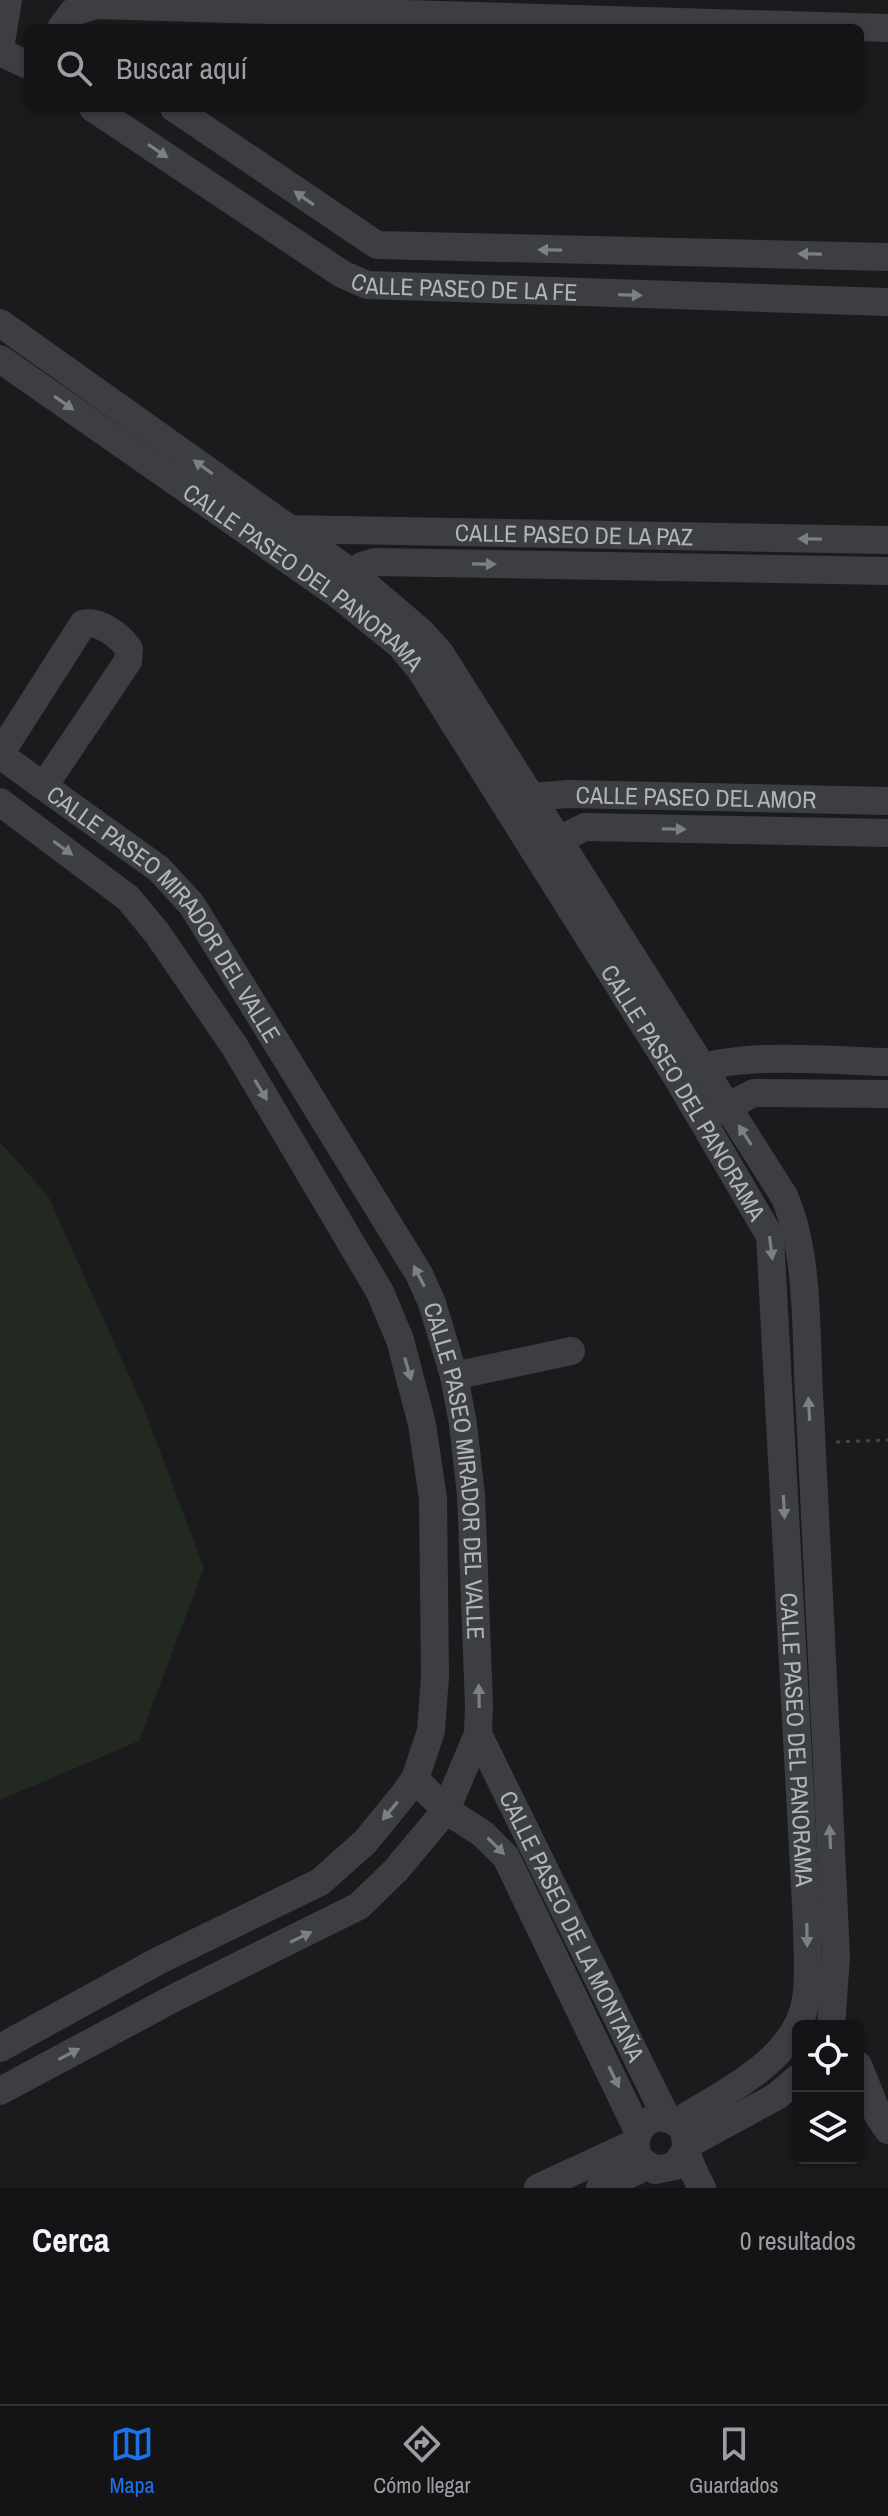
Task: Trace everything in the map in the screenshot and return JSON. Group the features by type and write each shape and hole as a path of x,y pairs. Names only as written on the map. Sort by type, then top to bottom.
{"street":[{"path":"8,0 16,57"},
{"path":"61,20 79,8 96,5 443,6 807,24"},
{"path":"864,27 888,28"},
{"name":"CALLE PASEO DE LA FE","path":"99,112 342,274 367,285 888,302"},
{"name":"CALLE PASEO DE LA FE","path":"180,112 377,245 888,257"},
{"name":"CALLE PASEO DEL PANORAMA","path":"0,323 279,538"},
{"name":"CALLE PASEO DEL PANORAMA","path":"0,359 279,538 345,584 401,646 519,803 690,1072 714,1113 765,1223 772,1249 807,1924 806,2003 785,2047 679,2134"},
{"name":"CALLE PASEO DE LA PAZ","path":"279,538 888,540"},
{"name":"CALLE PASEO DE LA PAZ","path":"345,584 362,566 375,562 888,571"},
{"path":"0,754 83,624 99,624 124,642 129,649 128,661 44,786"},
{"name":"CALLE PASEO MIRADOR DEL VALLE","path":"0,754 159,869 192,905 419,1274 454,1376 471,1495 478,1734 446,1810 404,1861 359,1906 176,1997 0,2091"},
{"name":"CALLE PASEO DEL AMOR","path":"519,803 568,794 888,801"},
{"name":"CALLE PASEO MIRADOR DEL VALLE","path":"0,802 128,898 157,933 235,1047 380,1292 400,1340 414,1391 433,1499 435,1676 431,1731 415,1779 365,1842 320,1882 158,1961 0,2048"},
{"name":"CALLE PASEO DEL AMOR","path":"546,846 585,827 888,833"},
{"path":"235,1047 269,1027"},
{"path":"690,1072 735,1061 888,1062"},
{"path":"714,1113 754,1093 888,1094"},
{"name":"CALLE PASEO DEL PANORAMA","path":"714,1113 784,1196 793,1219 800,1258 836,1957 835,2020"},
{"path":"454,1376 571,1351"},
{"name":"CALLE PASEO DE LA MONTAÑA","path":"478,1734 679,2134 702,2188"},
{"name":"CALLE PASEO DE LA MONTAÑA","path":"415,1779 446,1810 483,1834 506,1857 648,2160"},
{"path":"158,1961 176,1997"},
{"path":"806,2003 831,2020"},
{"path":"759,2069 787,2087"},
{"path":"864,2080 878,2115 888,2130"},
{"path":"648,2160 650,2120 679,2134 787,2087"},
{"path":"538,2188 648,2160 675,2166 679,2134"},
{"path":"600,2188 648,2160"}],"path":[{"path":"811,1443 888,1440"}],"shaded area":[{"path":"0,1142 48,1196 145,1411 204,1568 139,1741 0,1800"}]}
